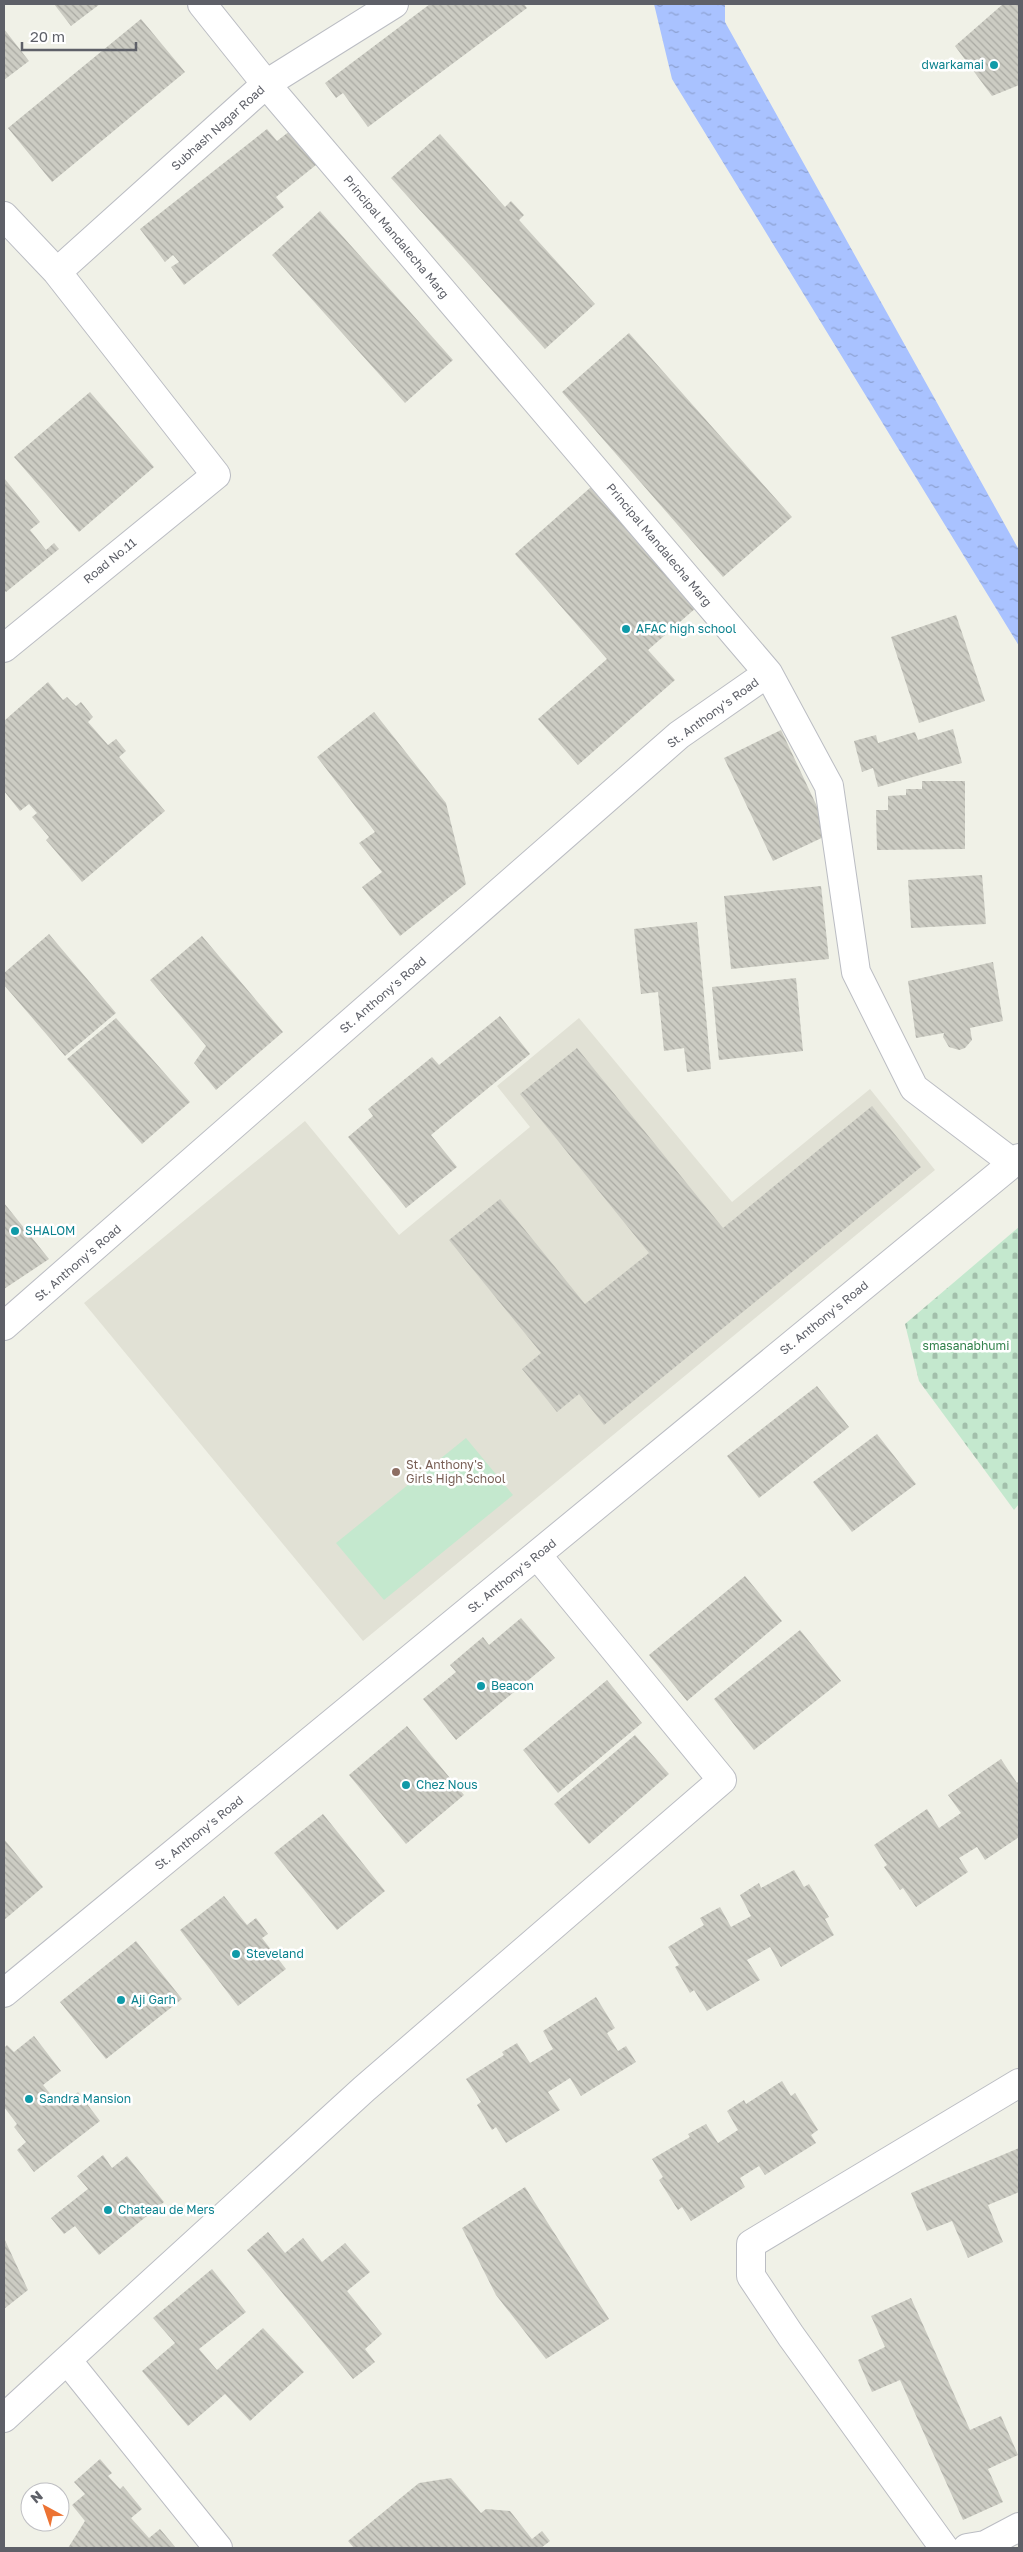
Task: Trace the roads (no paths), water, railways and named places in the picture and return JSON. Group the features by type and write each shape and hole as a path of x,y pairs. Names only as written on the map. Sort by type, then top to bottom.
{"street":[{"name":"Principal Mandalecha Marg","path":"202,4 266,84 768,673 829,786 856,972 914,1088 1016,1160"},
{"name":"Subhash Nagar Road","path":"57,272 266,84 394,4"},
{"path":"4,216 57,272"},
{"name":"Road No.11","path":"4,648 216,474 57,272"},
{"name":"St. Anthony's Road","path":"4,1326 680,735 768,673"},
{"name":"St. Anthony's Road","path":"4,1993 1016,1160"},
{"path":"4,2418 364,2089 722,1780 537,1555"},
{"path":"944,2548 791,2336 751,2276 751,2244 1019,2083"},
{"path":"67,2360 218,2548"},
{"path":"967,2548 985,2545 1019,2527"}],"water":[{"path":"654,4 725,4 725,22 1019,550 1019,646 672,79"}],"place":[{"name":"dwarkamai","path":"994,65"},
{"name":"AFAC high school","path":"626,629"},
{"name":"SHALOM","path":"15,1231"},
{"name":"St. Anthony's Girls High School","path":"396,1472"},
{"name":"Beacon","path":"481,1686"},
{"name":"Chez Nous","path":"406,1785"},
{"name":"Steveland","path":"236,1954"},
{"name":"Aji Garh","path":"121,2000"},
{"name":"Sandra Mansion","path":"29,2099"},
{"name":"Chateau de Mers","path":"108,2210"}],"park label":[{"name":"smasanabhumi","path":"966,1346"}]}
